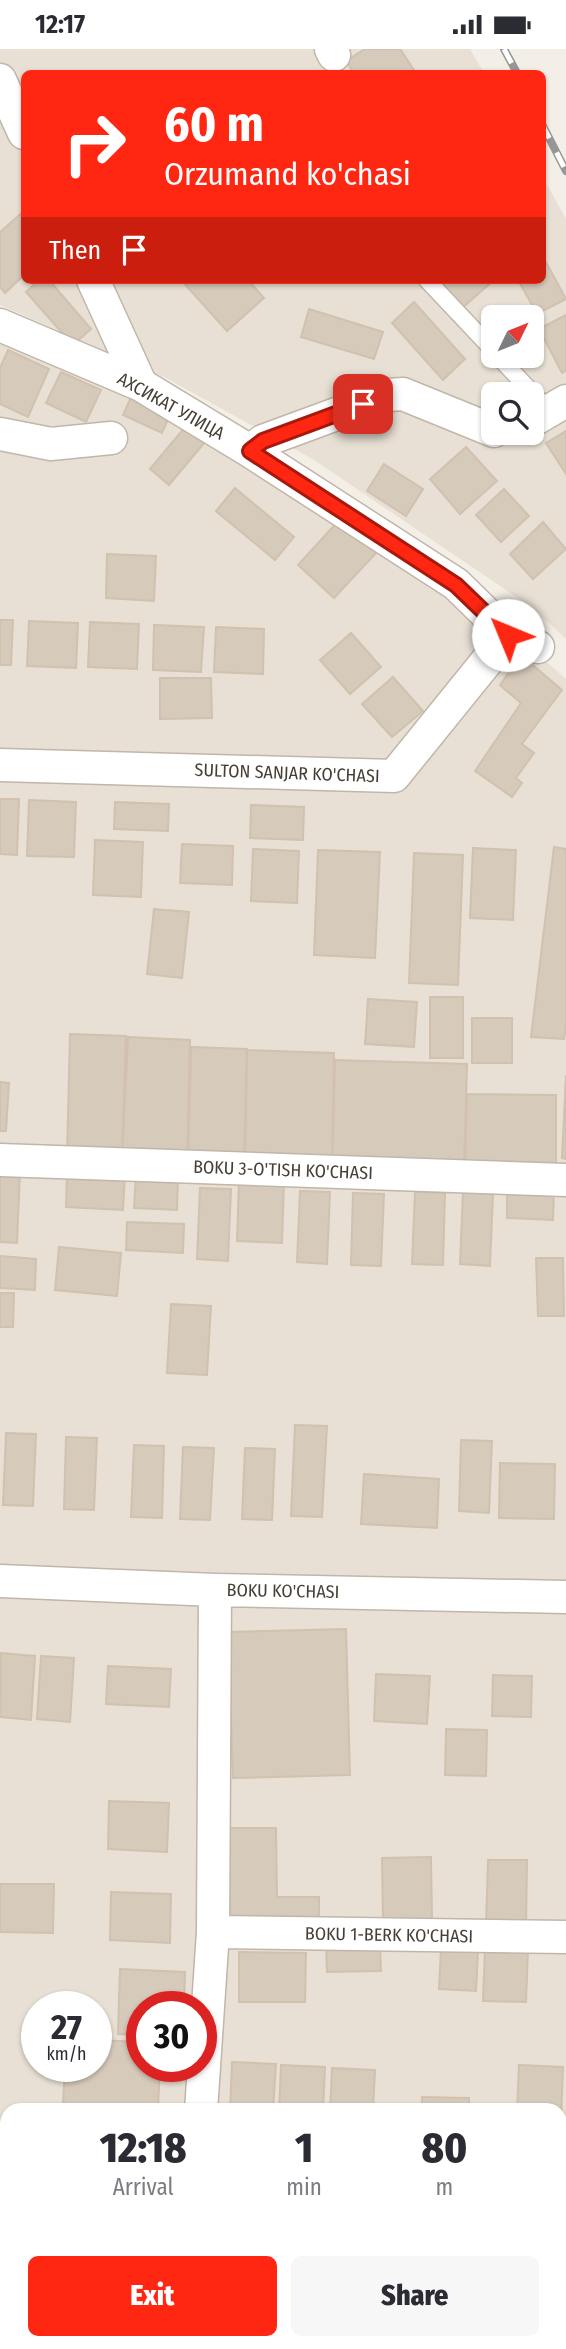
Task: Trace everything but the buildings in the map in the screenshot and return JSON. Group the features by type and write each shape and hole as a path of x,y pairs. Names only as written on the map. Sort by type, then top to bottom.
{"street":[{"path":"0,80 21,126"},
{"path":"95,284 141,385"},
{"name":"АХСИКАТ УЛИЦА","path":"0,325 141,385 250,451 456,585 508,635 538,647"},
{"path":"250,451 263,441 388,395 403,394 481,426"},
{"path":"0,434 51,444 111,438"},
{"name":"SULTON SANJAR KO'CHASI","path":"0,765 394,776 508,635"},
{"name":"BOKU 3-O'TISH KO'CHASI","path":"0,1160 566,1180"},
{"name":"BOKU KO'CHASI","path":"0,1581 215,1590 566,1597"},
{"path":"201,2103 212,1932 215,1590"},
{"name":"BOKU 1-BERK KO'CHASI","path":"212,1932 566,1937"}],"lane":[{"path":"431,284 481,337"},
{"path":"509,368 549,411"}],"shaded area":[{"path":"0,49 470,49 482,70 21,70 21,284 546,284 546,182 566,219 566,639 534,609 314,460 166,378 0,305"},
{"path":"0,335 174,412 477,600 566,679 566,2103 0,2103"}],"railway":[{"path":"504,49 515,70"},
{"path":"546,132 566,171"}],"route":[{"path":"363,404 263,441 250,451 456,585 508,635"}]}
